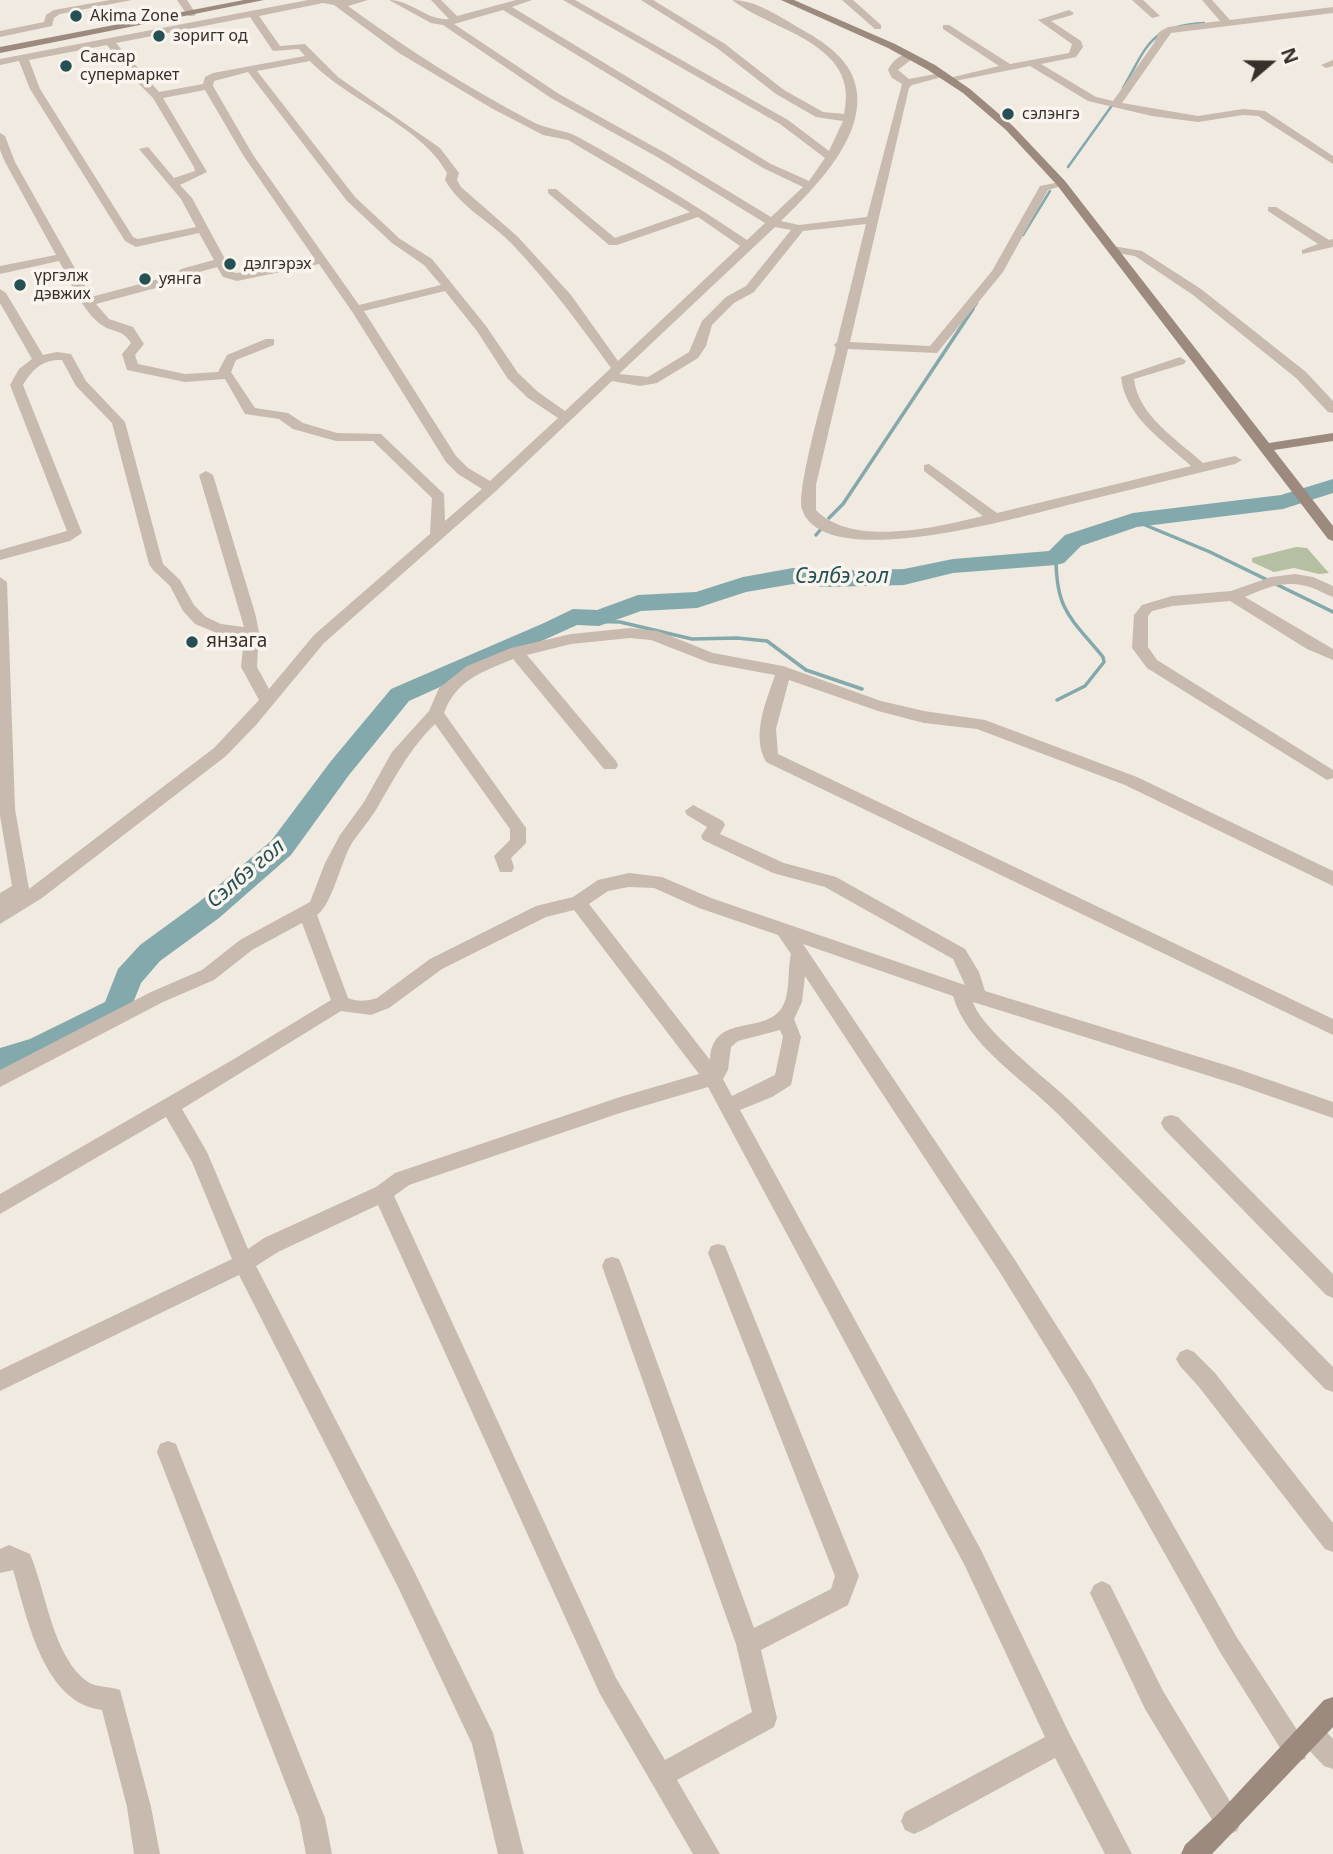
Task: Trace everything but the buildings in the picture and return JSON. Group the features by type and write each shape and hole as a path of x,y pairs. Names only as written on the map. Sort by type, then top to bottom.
{"main road":[{"path":"1,48 187,7 232,0"},
{"path":"1,48 74,36 187,7 257,0"},
{"path":"786,0 909,56 946,77 1015,132 1061,183 1333,536"},
{"path":"1268,452 1333,437"},
{"path":"1194,1854 1228,1822 1333,1709"}],"street":[{"path":"55,0 65,11"},
{"path":"0,34 49,24 49,17 65,11 127,0"},
{"path":"257,0 258,13 277,49 301,46 341,84 396,120 448,162 453,173 451,180 456,189 514,239 567,298 615,373 640,382 652,380 694,355 700,346 706,324 730,300 750,289 799,228"},
{"path":"1,48 3,62 323,0 340,5 403,51 478,96 547,133 571,137 748,246"},
{"path":"340,5 363,0"},
{"path":"394,0 434,22 450,21 527,0"},
{"path":"436,0 450,21 555,96 663,156 773,223 799,228 872,220"},
{"path":"569,0 784,122 831,158"},
{"path":"646,0 721,46 789,97 820,115 848,118"},
{"path":"0,917 22,896 203,766 236,737 319,639 491,488 811,186 843,141 852,96 845,71 813,41 768,14 737,0"},
{"path":"847,0 878,27"},
{"path":"1137,0 1155,16"},
{"path":"1207,0 1227,22"},
{"path":"505,7 571,50 701,124 775,172 811,186"},
{"path":"1117,103 1159,43 1162,34 1168,30 1333,10"},
{"path":"909,56 893,69 896,76 908,83 1033,64 1072,55 1078,47 1043,20 1069,13"},
{"path":"946,27 1006,67"},
{"path":"74,36 85,46"},
{"path":"109,41 134,73 157,96 201,172 180,178 173,184"},
{"path":"23,58 45,106 132,242 202,229"},
{"path":"311,58 252,71 240,70 217,75 209,79 208,86 255,166 356,309 451,459 463,471 491,488"},
{"path":"1033,64 1085,96 1152,113 1198,119 1254,111 1261,113 1333,161"},
{"path":"252,71 351,199 396,241 428,262 513,376 533,395 544,400 566,418"},
{"path":"908,83 904,88 809,485 808,504 812,514 848,532 905,535 939,531 1235,460"},
{"path":"157,96 208,86"},
{"path":"0,136 10,162 88,302 105,322 125,327 137,342 128,354 132,367 180,378 223,374 234,379 250,411 284,416 298,426 337,437 376,437 439,497 437,534"},
{"path":"144,149 186,198 227,274 237,277 320,260"},
{"path":"841,345 933,349 997,272 1044,188 1061,183"},
{"path":"552,191 613,243 699,214"},
{"path":"1272,209 1330,244"},
{"path":"1306,253 1330,244"},
{"path":"1113,250 1138,253 1197,292 1301,375 1333,409"},
{"path":"0,270 63,257"},
{"path":"88,302 178,278 185,272 221,262"},
{"path":"356,309 449,287"},
{"path":"0,293 40,361"},
{"path":"223,374 231,358 270,342"},
{"path":"0,389 16,385 25,370 40,361 56,354 67,357 81,383 118,422 160,572 177,585 192,613 204,623 235,634 252,632"},
{"path":"1180,360 1127,377 1126,384 1139,409 1199,467"},
{"path":"0,555 75,533 16,385"},
{"path":"929,468 993,517"},
{"path":"206,475 252,632 249,667 267,699"},
{"path":"1327,774 1152,664 1140,648 1141,615 1147,608 1172,601 1233,596 1282,578 1308,580 1333,592"},
{"path":"0,582 8,809 22,896"},
{"path":"1233,596 1312,645 1333,654"},
{"path":"0,1079 157,997 208,975 246,945 317,906 345,839 370,806 398,757 416,733 436,714 444,692 452,683 472,670 516,652 571,639 630,633 653,635 710,657 783,673 878,706 924,717 979,724 1131,781 1333,879"},
{"path":"516,652 610,765"},
{"path":"783,673 768,728 767,748 772,758 1333,1027"},
{"path":"436,714 518,828 517,843 502,856 506,867"},
{"path":"693,811 717,825 709,836 779,868 830,882 959,954 970,972 967,1012 992,1042 1071,1116 1333,1382"},
{"path":"307,912 341,1003 349,1007 371,1008 436,964 542,911 578,902 604,885 629,880 656,882 705,903 785,931 969,993 1235,1076 1333,1111"},
{"path":"0,902 22,896"},
{"path":"578,902 713,1078 973,1558 1060,1742 1119,1854"},
{"path":"785,931 1008,1267 1083,1387 1228,1644 1304,1742 1333,1757"},
{"path":"0,1381 178,1292 244,1263 271,1245 383,1193 402,1179 620,1105 713,1078 719,1070 718,1057 725,1041 731,1036 776,1023 784,1018 793,997 800,953"},
{"path":"0,1205 95,1146 245,1062 308,1019 341,1003"},
{"path":"728,1106 765,1091 783,1079 792,1037 784,1018"},
{"path":"170,1106 200,1158 244,1263 407,1581 484,1742 511,1854"},
{"path":"1171,1123 1333,1288"},
{"path":"383,1193 608,1686 707,1854"},
{"path":"718,1253 847,1576 840,1597 748,1644"},
{"path":"612,1266 748,1644 765,1718 660,1776"},
{"path":"1187,1359 1333,1541"},
{"path":"168,1452 312,1818 319,1854"},
{"path":"0,1562 9,1556 22,1562 36,1608 63,1676 84,1695 111,1699 139,1807 146,1854"},
{"path":"1102,1593 1154,1700 1228,1822"},
{"path":"914,1821 1060,1742"}],"green space":[{"path":"1296,547 1307,548 1329,573 1319,574 1294,568 1274,572 1252,562 1252,558"}],"waterway":[{"path":"1123,88 1152,40 1172,28 1204,23"},
{"path":"1068,167 1113,104"},
{"path":"1023,235 1050,191"},
{"path":"971,311 977,303"},
{"path":"829,518 843,504 973,309"},
{"name":"Сэлбэ гол","path":"0,1061 39,1048 117,1010 128,977 150,953 209,910 281,848 340,768 400,695 552,629 573,617 599,618 638,603 697,600 743,585 793,576 826,579 904,577 953,566 1056,558 1073,540 1095,535 1133,520 1283,502 1333,486"},
{"path":"1133,520 1210,552 1333,612"},
{"path":"816,535 821,529"},
{"name":"Сэлбэ гол","path":"1056,558 1062,602 1074,623 1103,657 1104,662 1085,686 1057,700"},
{"name":"Сэлбэ гол","path":"552,629 582,621 620,622 692,639 737,638 767,641 806,670 862,689"}],"place":[{"name":"Akima Zone","path":"76,16"},
{"name":"зоригт од","path":"159,36"},
{"name":"Сансар супермаркет","path":"66,66"},
{"name":"сэлэнгэ","path":"1008,114"},
{"name":"дэлгэрэх","path":"230,264"},
{"name":"уянга","path":"145,279"},
{"name":"үргэлж дэвжих","path":"20,285"},
{"name":"янзага","path":"192,642"}]}
